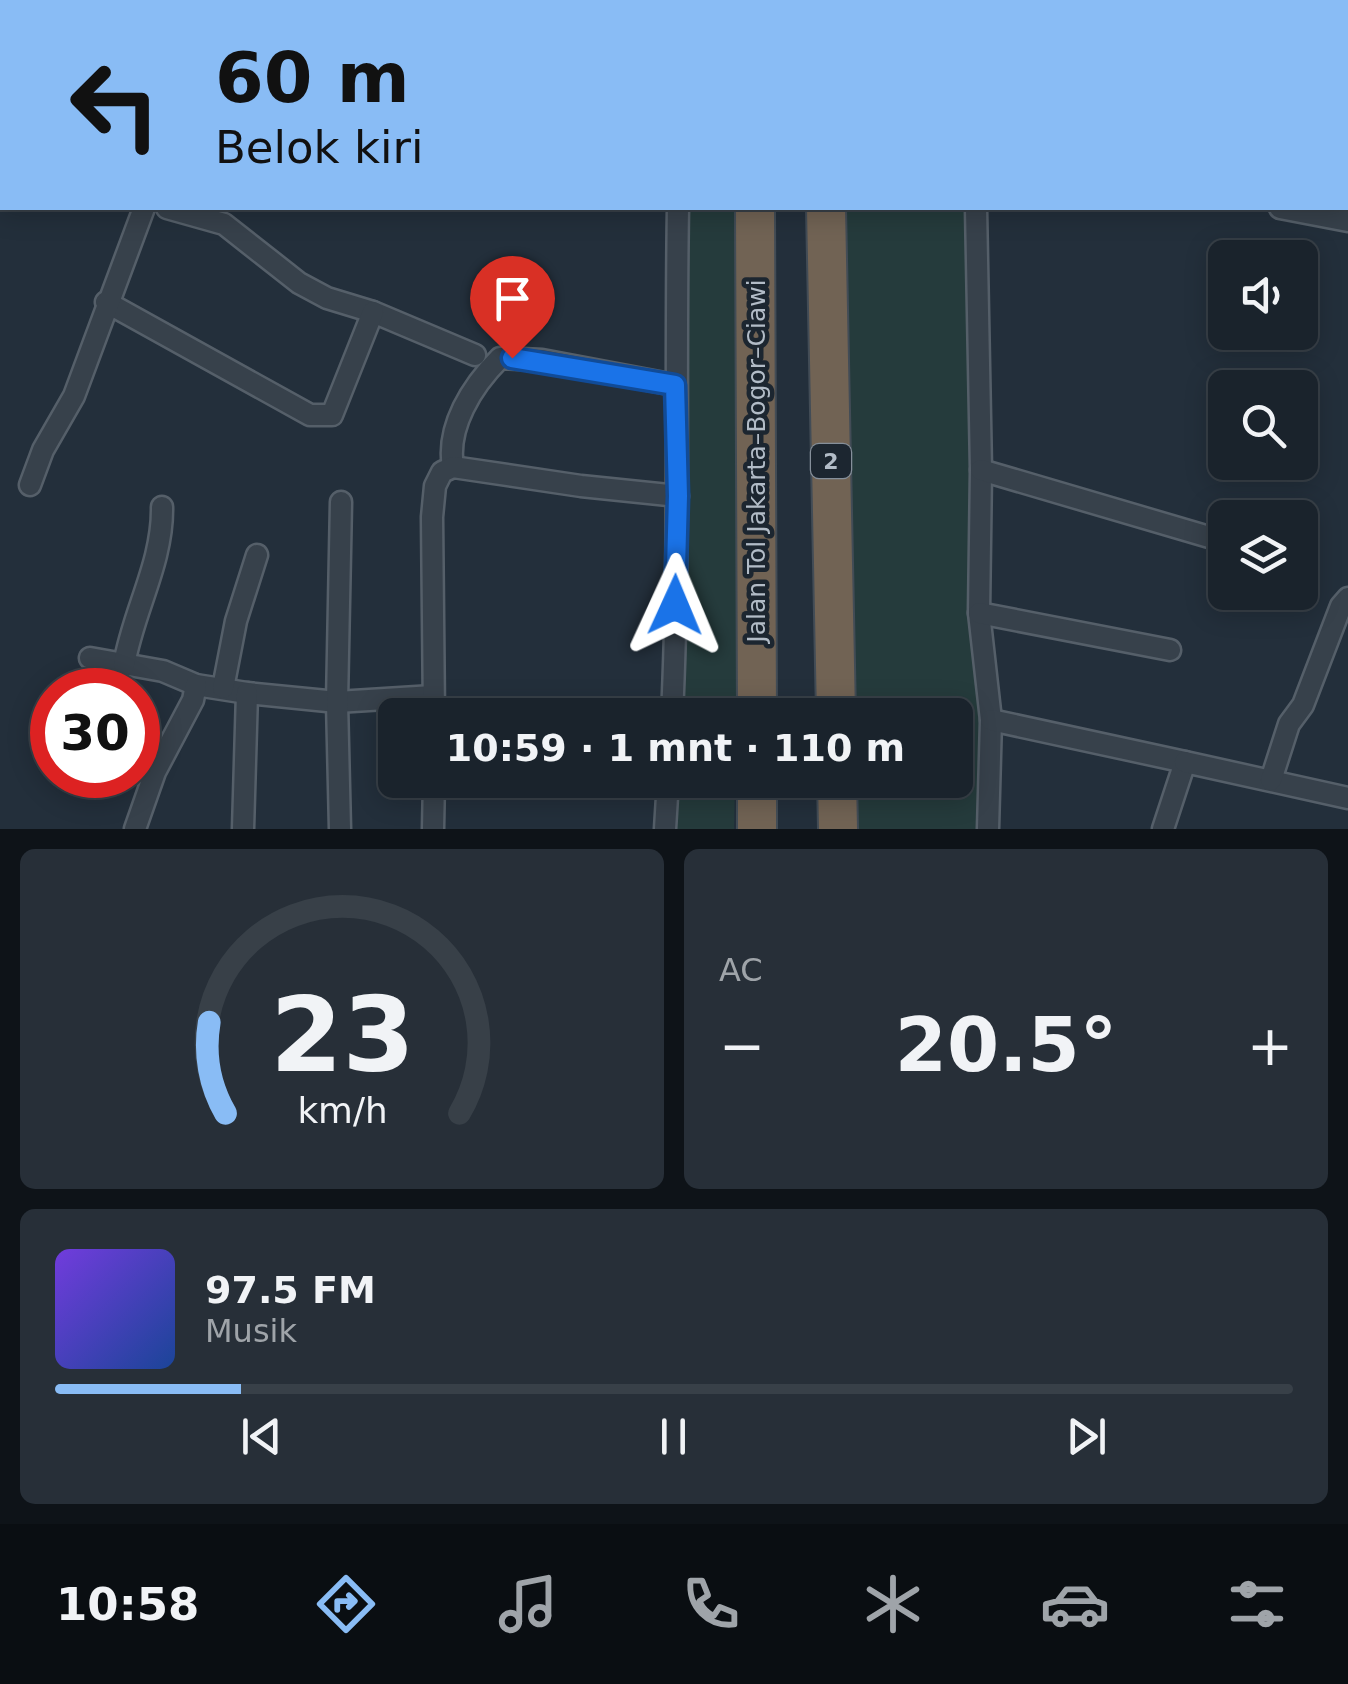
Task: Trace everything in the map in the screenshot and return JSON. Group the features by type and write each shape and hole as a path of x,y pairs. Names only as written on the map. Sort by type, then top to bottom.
{"highway":[{"name":"Jalan Tol Jakarta–Bogor–Ciawi","path":"755,210 756,698"},
{"name":"2","path":"826,210 836,698"},
{"path":"757,798 757,829"},
{"path":"837,798 838,829"}],"street":[{"path":"30,485 43,450 74,396 143,210"},
{"path":"174,210 224,224 299,283 327,298 373,312 475,355"},
{"path":"672,698 678,496 678,210"},
{"path":"976,210 979,613 992,720 988,829"},
{"path":"1295,210 1346,217"},
{"path":"106,302 310,415 322,417 332,416 373,312"},
{"path":"453,467 452,436 459,418 473,391 500,358 542,360 675,385"},
{"path":"433,698 432,517 435,486 442,472 453,467 678,496"},
{"path":"980,470 1208,537"},
{"path":"340,829 337,702 341,502"},
{"path":"124,664 129,634 157,553 162,506"},
{"path":"222,688 236,621 257,555"},
{"path":"1271,780 1289,724 1303,705 1341,606 1348,598"},
{"path":"979,613 1170,650"},
{"path":"90,658 163,672 196,685 378,703"},
{"path":"135,829 143,801 188,710 196,685"},
{"path":"243,829 247,693"},
{"path":"992,720 1348,798"},
{"path":"1163,829 1185,762"},
{"path":"433,829 434,798"},
{"path":"665,829 667,798"}],"green space":[{"path":"678,210 743,210 736,698 671,698"},
{"path":"827,210 981,210 981,829 838,829 837,798 973,798 973,698 836,698"},
{"path":"667,798 735,798 734,829 665,829"}],"route":[{"path":"512,358 675,385 675,605"}]}
